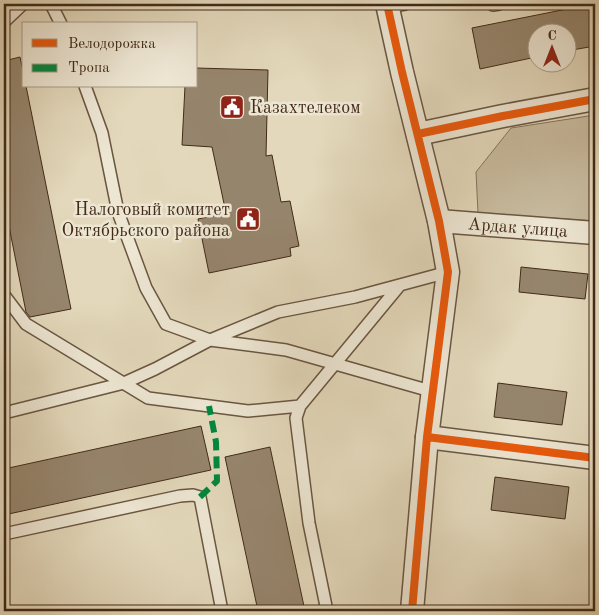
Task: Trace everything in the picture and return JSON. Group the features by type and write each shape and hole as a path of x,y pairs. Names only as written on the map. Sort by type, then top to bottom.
{"street":[{"path":"393,5 402,72 439,221 448,272 427,437 412,611"},
{"path":"418,134 595,99"},
{"name":"Ардак улица","path":"439,221 595,233"},
{"path":"427,437 595,458"}],"lane":[{"path":"4,22 23,4"},
{"path":"51,4 60,22"},
{"path":"493,4 499,4"},
{"path":"86,88 102,133 118,212 146,288 166,324 210,340 286,350 434,392"},
{"path":"4,414 124,383 210,340 278,312 355,297 448,272"},
{"path":"327,611 309,523 296,418 300,406 400,285"},
{"path":"4,295 26,324 148,398 248,411 300,406"},
{"path":"4,534 180,496 192,495 200,497 222,611"}],"shaded area":[{"path":"595,115 595,221 478,213 476,172 511,128"}],"building":[{"path":"595,4 595,46 576,49 576,22 526,22 526,59 480,69 472,28"},
{"path":"20,57 22,88 26,88 71,309 30,317 26,312 4,201 4,61"},
{"path":"198,68 268,70 266,156 272,155 281,202 290,201 299,246 290,248 291,256 209,273 198,219 226,213 212,147 182,145 185,88 198,88"},
{"path":"521,267 588,274 585,299 519,292"},
{"path":"498,383 567,392 562,425 494,417"},
{"path":"201,426 211,470 4,515 4,469"},
{"path":"270,447 305,611 258,611 225,457"},
{"path":"495,477 569,487 565,519 491,510"}],"marked path":[{"path":"368,4 379,6"},
{"path":"200,497 217,481 216,442 209,406"}],"cycle path":[{"path":"387,4 439,221 448,272 427,437 412,611"},
{"path":"418,134 595,99"},
{"path":"427,437 595,458"}],"place":[{"name":"Казахтелеком","path":"232,107"},
{"name":"Налоговый комитет Октябрьского района","path":"248,219"}]}
